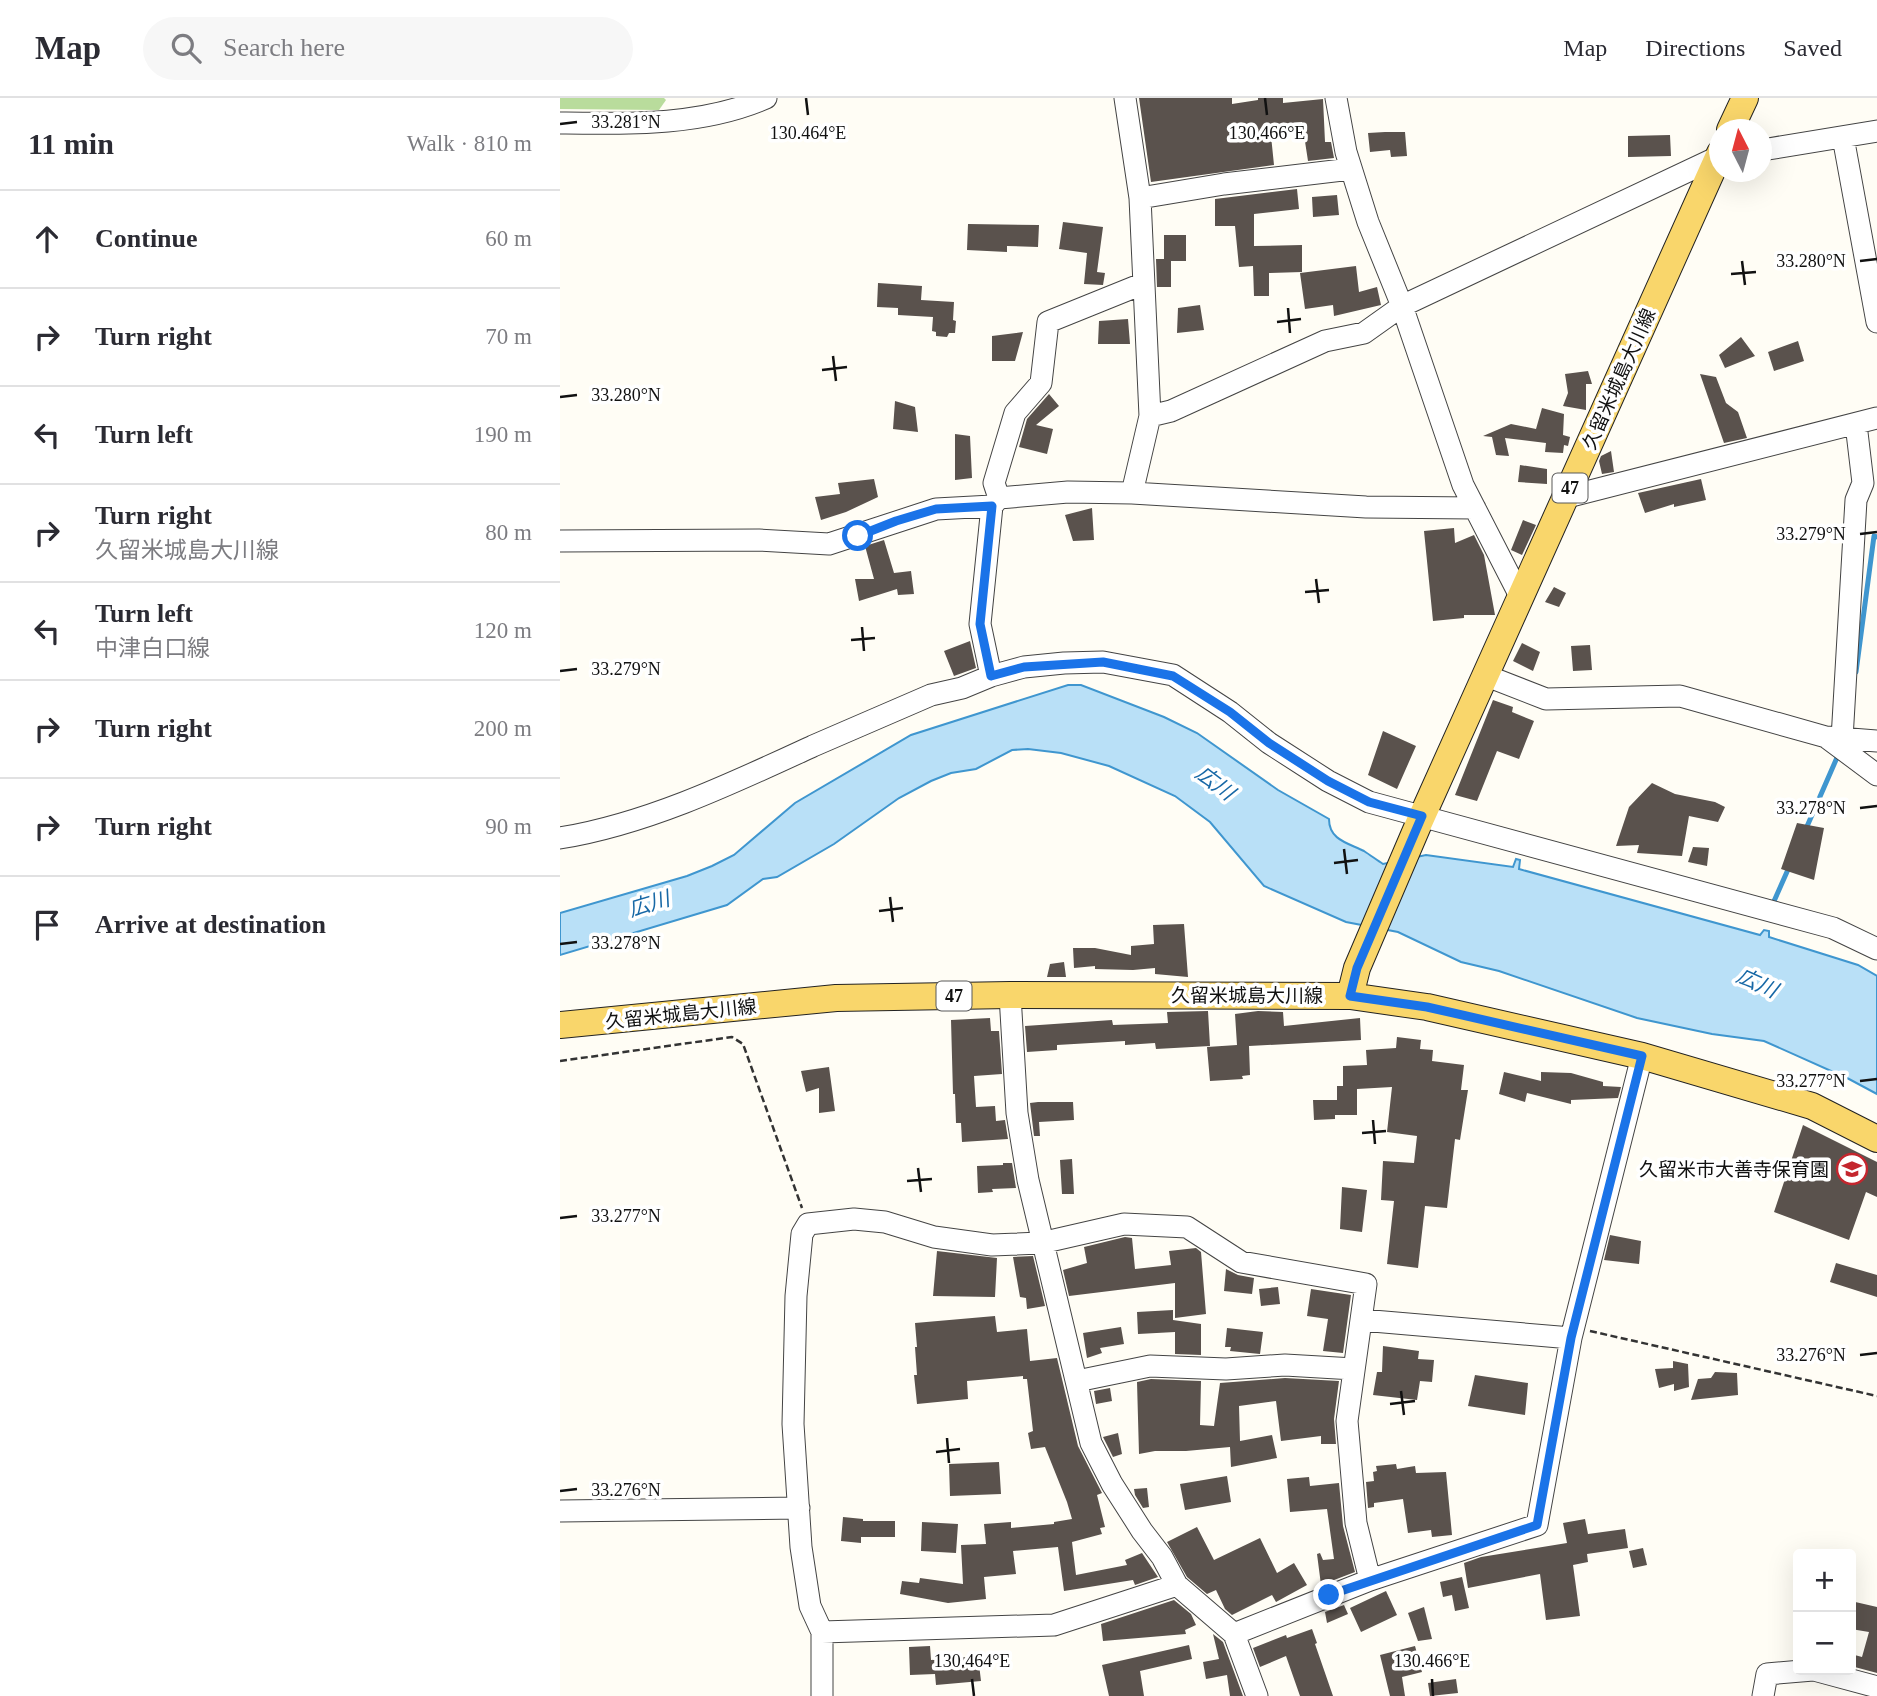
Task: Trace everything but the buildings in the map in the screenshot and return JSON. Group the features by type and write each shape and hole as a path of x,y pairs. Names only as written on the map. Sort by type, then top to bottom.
{"main road":[{"path":"1735,119 1744,98"},
{"name":"久留米城島大川線","path":"560,1025 836,998 1010,995 1350,996 1357,968 1421,819 1709,178"},
{"path":"1350,996 1427,1007 1642,1056 1812,1106 1877,1139"}],"street":[{"path":"560,123 639,124 701,107 766,98"},
{"path":"1125,98 1140,198 1150,416 1132,493"},
{"path":"1336,98 1351,169 1368,222 1402,306 1463,485 1521,598"},
{"path":"1772,148 1877,131"},
{"path":"1843,136 1877,322"},
{"path":"1150,416 1171,411 1325,341 1364,334 1402,306 1709,160"},
{"path":"1140,198 1224,184 1351,169"},
{"path":"991,676 980,624 996,502 994,483 1015,413 1041,383 1048,322 1142,284"},
{"path":"1567,497 1877,418"},
{"path":"1834,738 1856,500 1863,484 1856,424"},
{"path":"560,541 759,540 829,544 936,509 1068,492 1132,493 1366,508 1475,508"},
{"path":"560,838 582,834 677,805 931,695 962,688 1024,667 1103,662 1173,676 1230,712 1269,743 1328,781 1369,802 1421,819 1833,928 1877,949"},
{"path":"1487,676 1546,699 1680,696 1834,738 1877,741"},
{"path":"1834,738 1877,775"},
{"path":"1010,995 1017,1113 1041,1243 1091,1443 1112,1483 1142,1531 1163,1557 1177,1585 1234,1634 1257,1696"},
{"path":"1234,1634 1370,1580 1537,1525 1572,1333 1642,1056"},
{"path":"822,1696 821,1632 810,1606 801,1547 793,1424 796,1296 802,1234 808,1224 854,1219 885,1222 934,1237 992,1245 1041,1243 1124,1224 1187,1227 1241,1262 1366,1284 1347,1421 1356,1523 1370,1580"},
{"path":"1361,1320 1572,1333"},
{"path":"1077,1381 1150,1366 1226,1369 1285,1365 1354,1369"},
{"path":"560,1511 799,1508"},
{"path":"821,1632 1054,1625 1177,1585"},
{"path":"1763,1696 1768,1674 1793,1672"},
{"path":"1833,1675 1877,1687"}],"path":[{"path":"560,1061 732,1037 743,1044 808,1224"},
{"path":"1572,1333 1877,1396"}],"green space":[{"path":"560,98 666,100 659,110 560,109"}],"water":[{"name":"広川","path":"1068,685 1081,685 1164,717 1197,733 1278,790 1329,819 1332,832 1336,836 1383,864 1426,855 1513,867 1516,859 1520,860 1519,869 1760,935 1764,930 1769,931 1769,937 1858,965 1877,976 1877,1094 1764,1041 1712,1034 1637,1018 1499,971 1461,962 1398,932 1346,922 1264,886 1210,822 1175,796 1109,766 1061,753 1028,749 1012,750 976,769 951,773 931,781 899,798 834,844 777,877 763,879 727,905 560,955 560,913 687,876 712,866 734,855 795,803 911,735"}],"waterway":[{"path":"1856,672 1874,536 1877,537"},
{"path":"1805,831 1839,753"},
{"path":"1771,908 1790,865"}],"place":[{"name":"久留米市大善寺保育園","path":"1852,1169"}],"route":[{"path":"858,536 936,509 992,506 980,624 991,676 1024,667 1103,662 1173,676 1230,712 1269,743 1328,781 1369,802 1422,816 1357,968 1350,996 1427,1007 1642,1056 1571,1338 1537,1525 1329,1595"}]}
